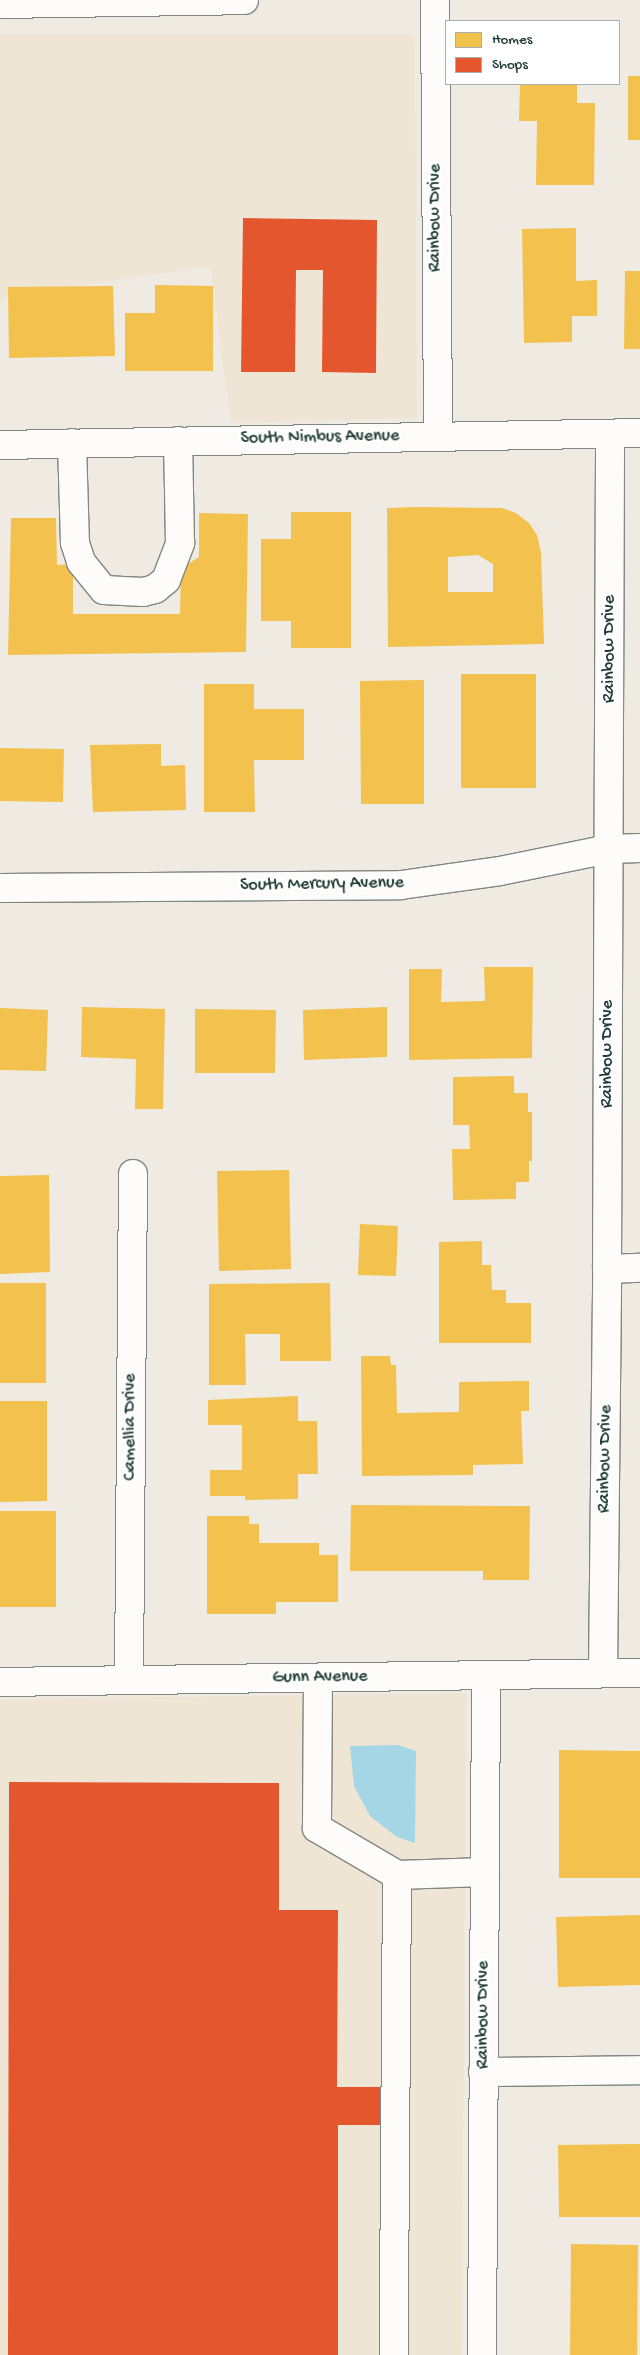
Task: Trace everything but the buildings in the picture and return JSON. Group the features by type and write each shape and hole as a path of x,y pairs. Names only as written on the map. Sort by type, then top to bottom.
{"street":[{"path":"0,4 244,0"},
{"name":"Rainbow Drive","path":"435,0 438,436"},
{"name":"South Nimbus Avenue","path":"0,445 640,433"},
{"name":"Rainbow Drive","path":"603,1673 607,1269 610,434"},
{"path":"72,443 75,543 81,562 104,590 143,592 155,589 166,580 180,543 178,441"},
{"name":"South Mercury Avenue","path":"0,888 401,885 500,871 609,849 640,848"},
{"name":"Camellia Drive","path":"129,1680 133,1174"},
{"path":"607,1269 640,1268"},
{"name":"Gunn Avenue","path":"0,1682 640,1673"},
{"name":"Rainbow Drive","path":"482,2355 486,1675"},
{"path":"318,1678 317,1828 397,1875 485,1872"},
{"path":"394,2355 397,1875"},
{"path":"484,2072 640,2070"}],"shaded area":[{"path":"0,34 415,34 417,418 231,423 210,266 2,297 0,306"},
{"path":"466,1693 462,2355 0,2355 0,1699"}],"water":[{"path":"398,1745 416,1751 415,1843 397,1837 370,1816 354,1786 350,1746"}]}
